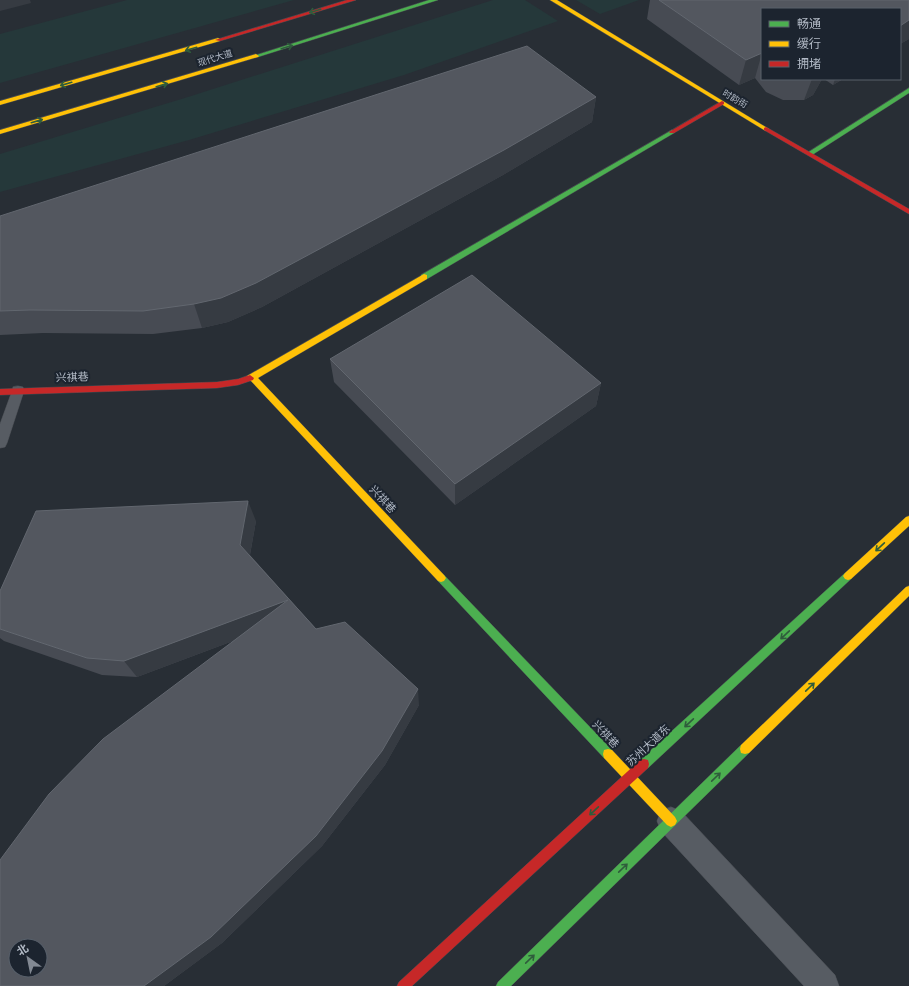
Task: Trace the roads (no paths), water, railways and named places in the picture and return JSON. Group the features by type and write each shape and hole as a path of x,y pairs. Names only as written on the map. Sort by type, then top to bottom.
{"street":[{"name":"现代大道","path":"0,102 210,43 353,0"},
{"name":"现代大道","path":"0,132 222,67 436,0"},
{"name":"时韵街","path":"553,0 722,103 909,212"},
{"path":"810,154 909,90"},
{"path":"252,377 722,103"},
{"name":"兴祺巷","path":"0,392 217,385 238,382 252,377 671,822"},
{"name":"苏州大道东","path":"403,986 909,520"},
{"path":"502,986 909,590"},
{"path":"671,822 824,986"}],"lane":[{"path":"0,444 18,391"}]}
